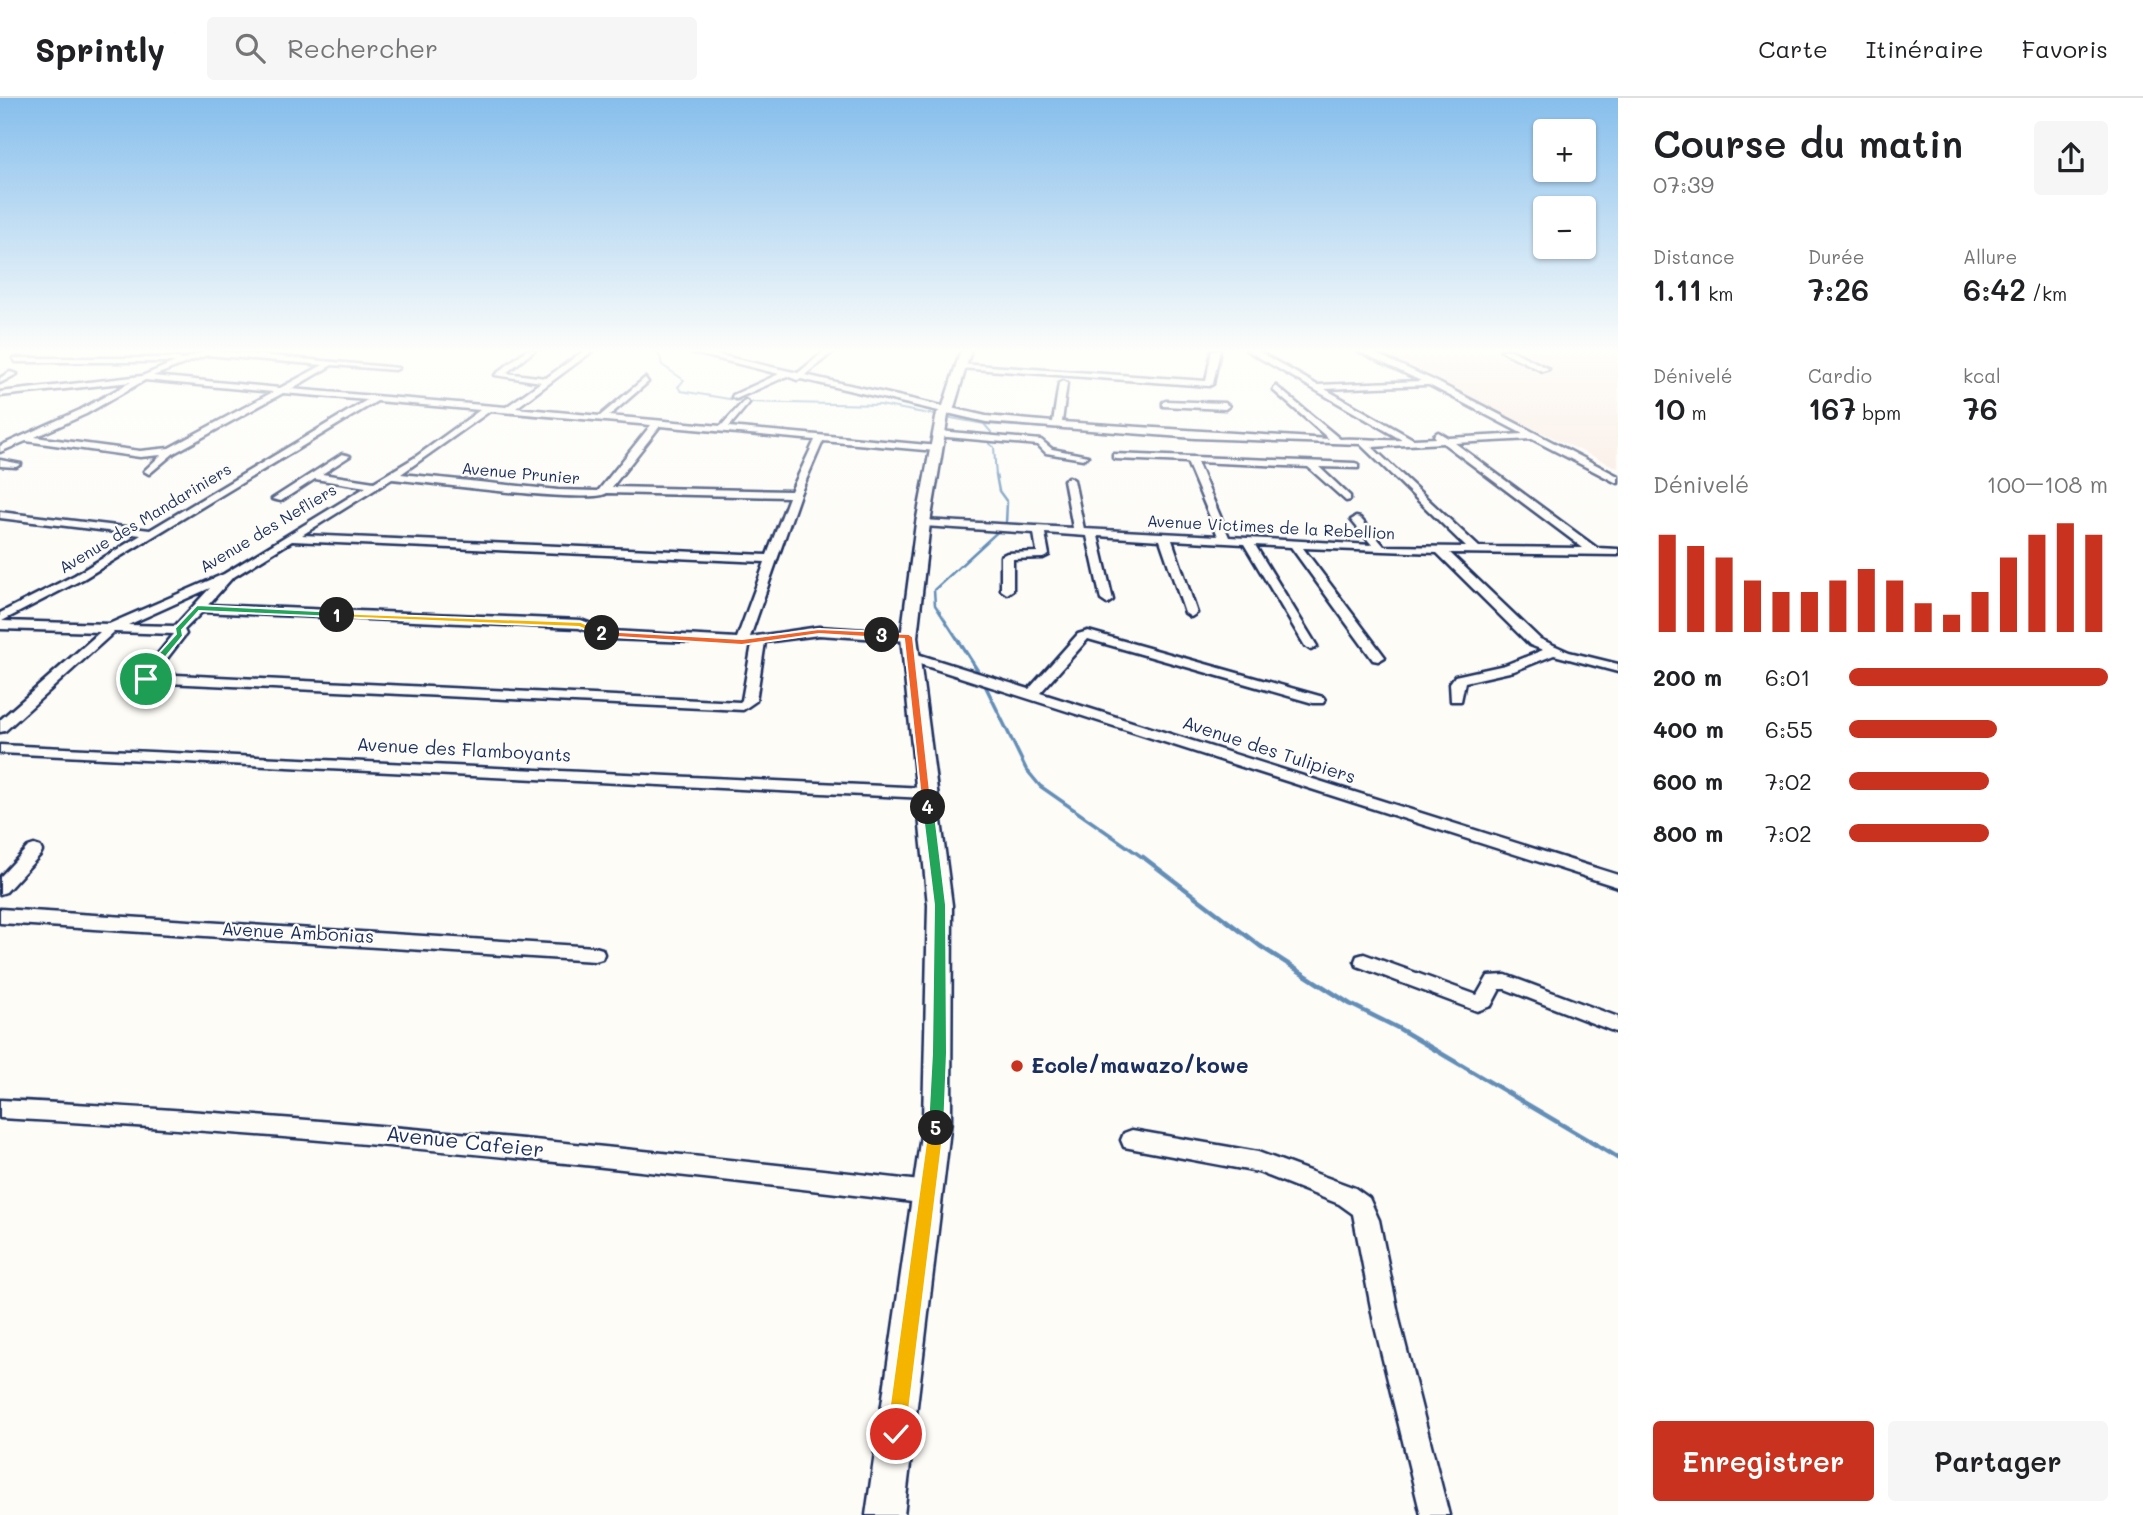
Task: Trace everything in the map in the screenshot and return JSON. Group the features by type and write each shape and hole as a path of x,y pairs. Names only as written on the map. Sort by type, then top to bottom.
{"main road":[{"path":"885,1515 937,1121 940,905 909,656 909,637 923,523 942,416"},
{"path":"941,421 943,416"}],"street":[{"path":"0,449 74,416"},
{"path":"149,471 171,451 235,416"},
{"name":"Avenue des Mandariniers","path":"0,618 79,577 346,416"},
{"name":"Avenue des Nefliers","path":"0,728 111,628 228,576 389,476 477,416"},
{"path":"580,416 820,438 941,421 986,419 1057,425 1181,416"},
{"path":"723,429 734,416"},
{"path":"925,416 989,438 1041,443 1049,451 1083,456"},
{"path":"1057,425 1058,416"},
{"path":"1308,416 1338,442"},
{"path":"1366,416 1409,440"},
{"path":"1494,416 1618,481"},
{"path":"1168,419 1338,442 1532,436"},
{"name":"Avenue Prunier","path":"389,476 558,493 598,494 605,490 658,424"},
{"path":"24,438 141,454 171,451"},
{"path":"742,642 795,494 820,438"},
{"path":"1442,439 1595,552"},
{"path":"1367,443 1477,551"},
{"path":"277,499 345,456"},
{"path":"1116,456 1355,466"},
{"path":"1191,459 1225,541"},
{"path":"0,463 16,464"},
{"path":"1311,465 1346,498"},
{"path":"313,475 374,485"},
{"path":"1069,480 1107,600"},
{"path":"605,490 795,494"},
{"path":"0,515 152,533"},
{"path":"1356,520 1381,549"},
{"name":"Avenue Victimes de la Rebellion","path":"923,523 1381,549 1618,552"},
{"path":"1007,590 1007,556 1043,555 1039,530"},
{"path":"1165,537 1191,613"},
{"path":"288,538 773,559"},
{"path":"1248,542 1311,646"},
{"path":"1295,545 1378,657"},
{"path":"1440,551 1530,638 1553,651 1618,668"},
{"path":"178,630 228,576"},
{"path":"197,608 581,624 609,635 742,642 819,631 909,637"},
{"path":"0,625 178,630"},
{"path":"178,630 180,634 145,678 743,706 749,701 759,641"},
{"path":"1032,694 1082,637 1088,635 1318,700"},
{"path":"1455,698 1460,679 1509,668 1553,651"},
{"name":"Avenue des Tulipiers","path":"909,656 1618,881"},
{"name":"Avenue des Flamboyants","path":"0,749 926,793"},
{"path":"0,888 34,851"},
{"name":"Avenue Ambonias","path":"0,916 595,954"},
{"path":"1364,961 1477,1003 1484,1001 1496,981 1506,982 1618,1025"},
{"name":"Avenue Cafeier","path":"0,1109 169,1116 389,1134 929,1192"},
{"path":"1132,1140 1232,1155 1258,1162 1347,1196 1361,1206 1373,1242 1387,1323 1435,1515"}],"shaded area":[{"path":"1507,416 1618,416 1618,468"}],"waterway":[{"path":"941,416 984,424"},
{"path":"984,424 1214,439 1352,443"},
{"path":"984,424 991,432 989,444 994,447 996,477"},
{"path":"1454,438 1519,434"},
{"path":"959,642 935,605 934,590 1006,524 1007,502 999,491 996,475"},
{"path":"958,640 981,676"},
{"path":"984,683 1026,769 1040,786 1145,859"},
{"path":"1143,857 1260,946 1350,1004 1398,1028 1593,1143"},
{"path":"1590,1141 1618,1158"}],"place":[{"name":"Ecole/mawazo/kowe","path":"1017,1066"}],"route":[{"path":"146,679 145,676 180,634 178,630 197,608 581,624 609,635 742,642 819,631 909,637 909,656 940,905 940,1053 937,1121 929,1192 896,1434"}]}
